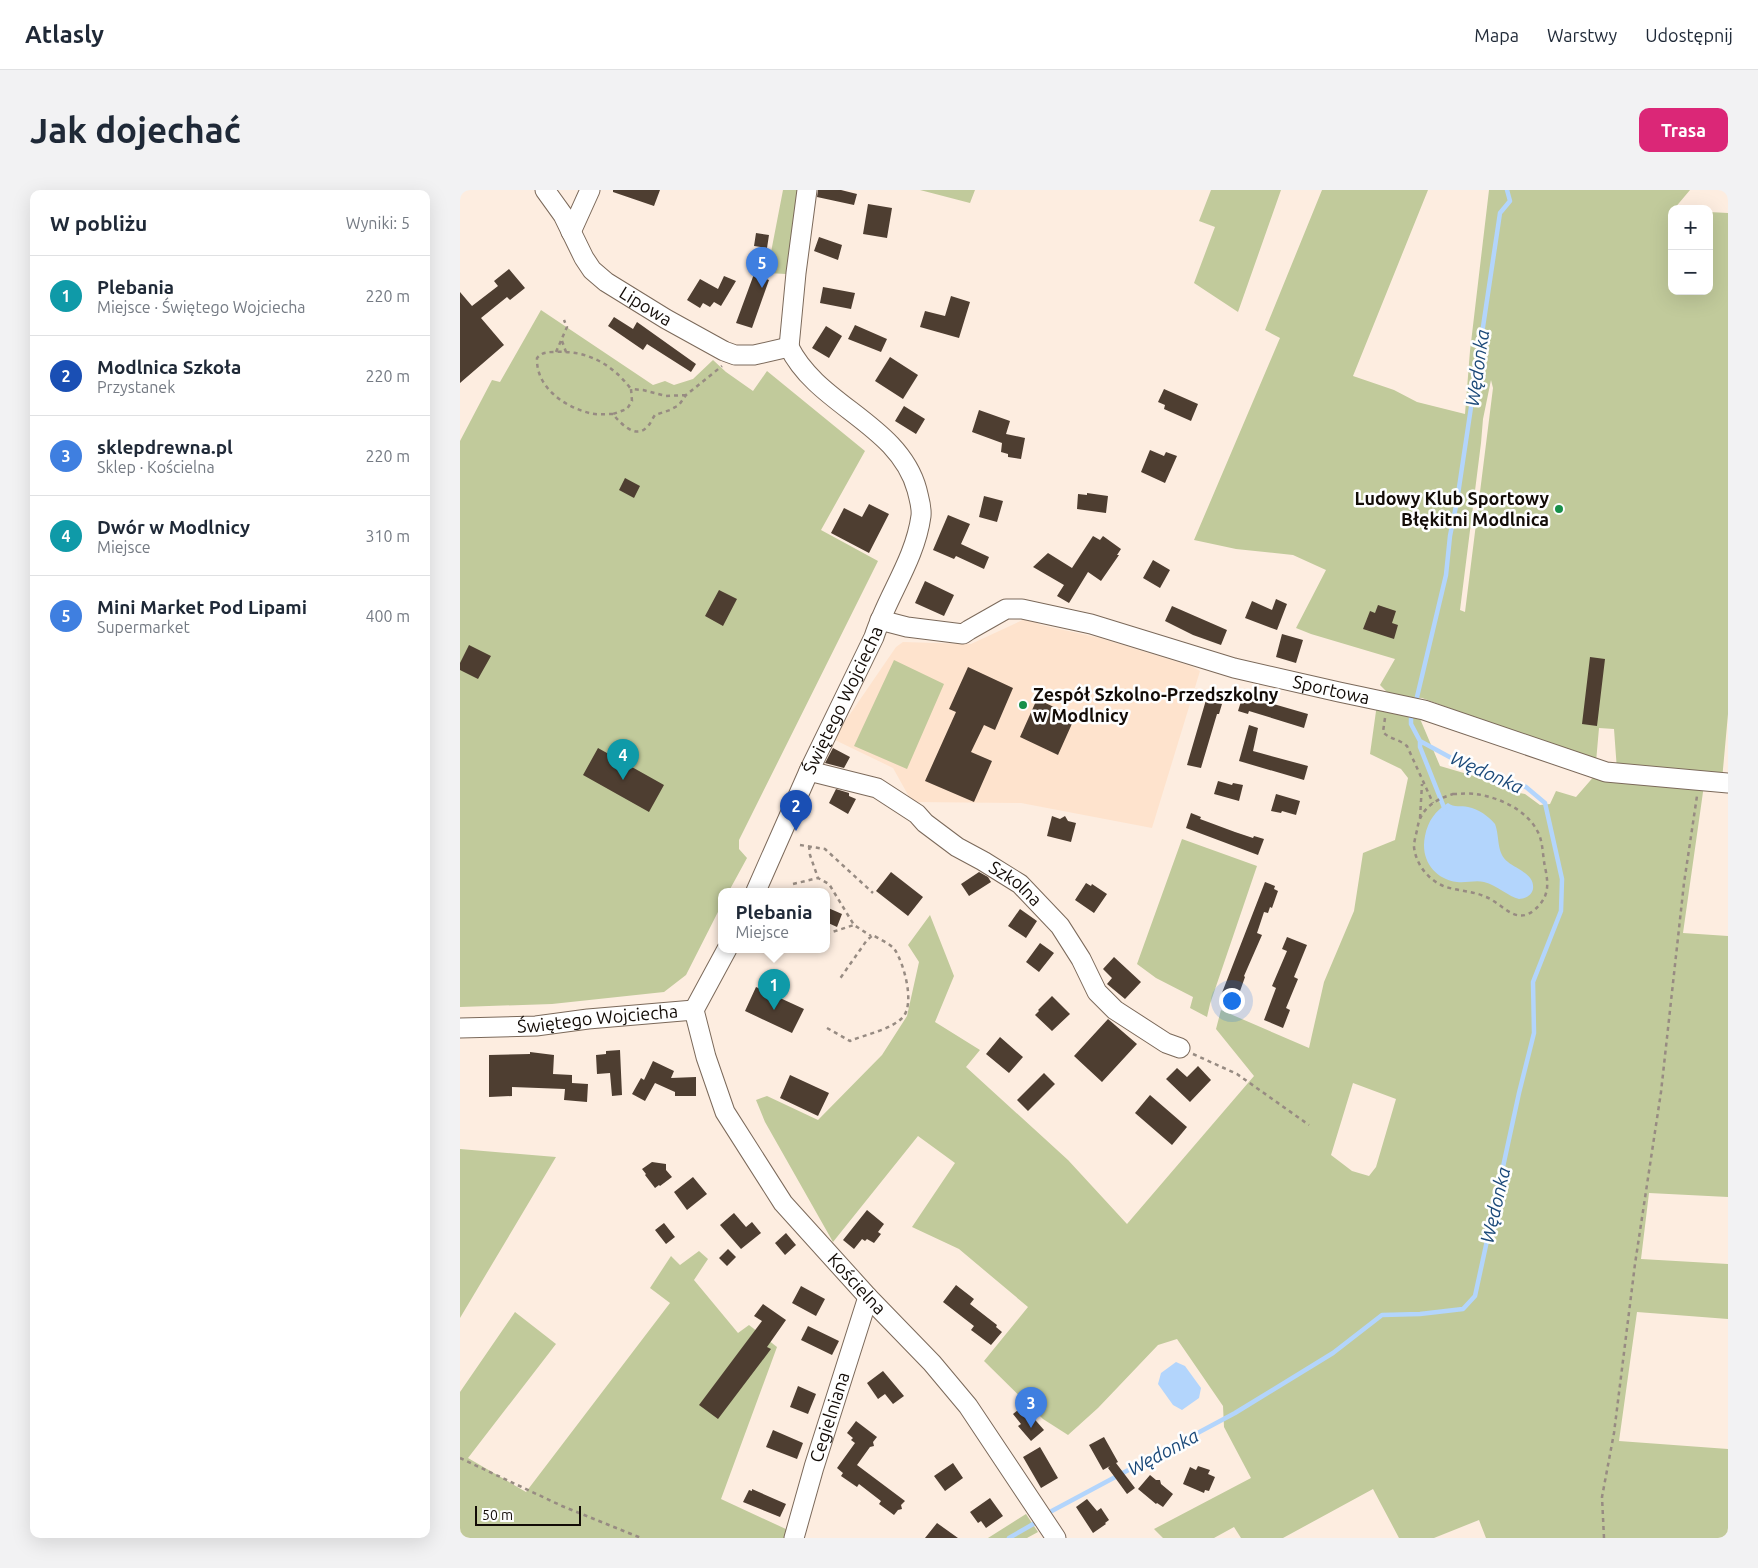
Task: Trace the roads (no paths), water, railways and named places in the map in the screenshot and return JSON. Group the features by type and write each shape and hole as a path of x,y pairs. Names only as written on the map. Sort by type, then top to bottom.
{"street":[{"name":"Lipowa","path":"545,190 563,215 584,258 592,270 606,282 701,340 735,355 754,356 789,347"},
{"path":"571,232 590,190"},
{"path":"789,347 807,190"},
{"name":"Świętego Wojciecha","path":"757,888 809,771 874,637 906,564 917,535 921,516 921,505 913,475 900,457 878,432 823,389 799,362 789,347"},
{"name":"Sportowa","path":"880,620 907,627 964,634 1006,608 1022,609 1091,624 1234,668 1424,710 1606,772 1700,782 1728,783"},
{"name":"Szkolna","path":"809,771 877,788 917,814 925,823 957,847 1020,884 1060,926 1081,959 1097,992 1115,1010 1166,1043 1180,1048"},
{"name":"Świętego Wojciecha","path":"460,1028 536,1026 588,1019 694,1010 725,953"},
{"name":"Kościelna","path":"694,1010 706,1057 725,1112 782,1203 868,1297 932,1363 968,1406 1056,1538"},
{"name":"Cegielniana","path":"794,1538 814,1466 868,1297"}],"water":[{"path":"1448,803 1476,809 1495,824 1500,849 1504,858 1531,879 1533,889 1530,895 1519,899 1484,882 1457,882 1442,877 1435,872 1427,860 1424,844 1425,836 1433,817 1439,809"},
{"path":"1176,1362 1185,1366 1201,1388 1199,1398 1182,1410 1173,1405 1158,1384 1161,1373"}],"waterway":[{"name":"Wędonka","path":"1417,697 1446,575 1450,536 1457,501 1500,213 1510,201 1507,190"},
{"name":"Wędonka","path":"1048,1513 1235,1413 1333,1353 1382,1315 1420,1314 1463,1309 1475,1296 1519,1093 1534,1033 1533,982 1561,911 1562,879 1545,803 1526,787 1468,767 1420,741 1411,724 1411,717"},
{"path":"1420,741 1420,747 1445,810"},
{"name":"Wędonka","path":"1009,1538 1035,1523"}],"place":[{"name":"Mini Market Pod Lipami","path":"762,288"},
{"name":"Ludowy Klub Sportowy Błękitni Modlnica","path":"1559,509"},
{"name":"Zespół Szkolno-Przedszkolny w Modlnicy","path":"1023,705"},
{"name":"Dwór w Modlnicy","path":"623,780"},
{"name":"Modlnica Szkoła","path":"796,831"},
{"name":"Plebania","path":"774,1010"},
{"name":"sklepdrewna.pl","path":"1031,1428"}]}
